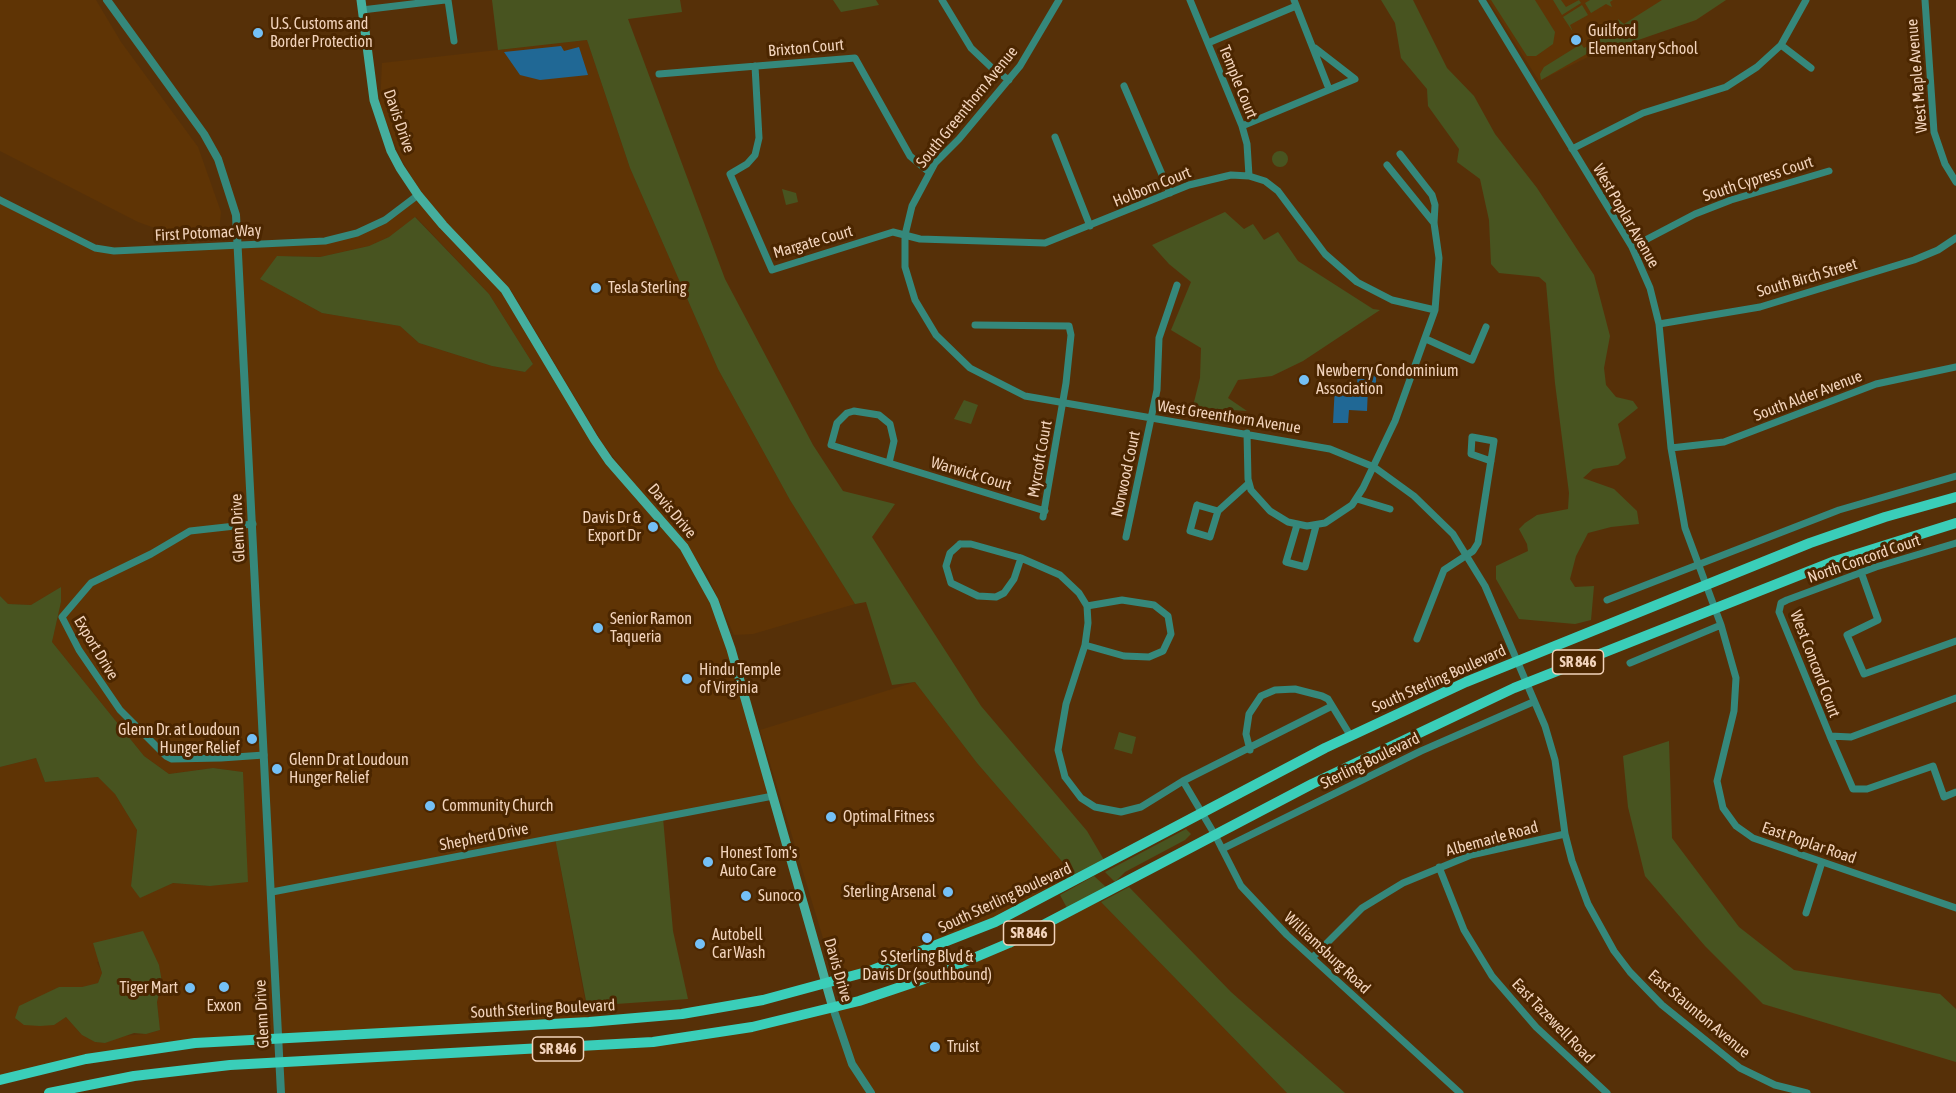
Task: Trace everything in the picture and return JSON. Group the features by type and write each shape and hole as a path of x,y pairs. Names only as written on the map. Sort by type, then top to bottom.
{"main road":[{"name":"Davis Drive","path":"361,5 369,73 381,124 391,151 418,195 505,290 609,461 672,534 693,562 714,601 773,796 833,1008"},
{"name":"South Sterling Boulevard","path":"0,1080 86,1059 156,1047 278,1037 645,1018 763,1000 826,984 932,949 995,922 1350,735 1517,661 1843,531 1956,497"},
{"name":"SR 846","path":"49,1093 165,1072 279,1063 653,1042 741,1029 833,1008 924,979 978,957 1421,730 1526,683 1870,549 1956,523"}],"street":[{"name":"Glenn Drive","path":"107,0 204,134 218,159 236,215 281,1093"},
{"path":"361,5 447,0 454,41"},
{"path":"942,0 971,48 1009,80"},
{"name":"South Greenthorn Avenue","path":"905,235 912,206 929,172 1009,80 1042,33 1059,0"},
{"name":"Temple Court","path":"1190,0 1242,126 1247,144 1249,176"},
{"name":"West Poplar Avenue","path":"1482,0 1632,247 1650,288 1659,324 1671,448 1684,528 1715,608"},
{"path":"1572,149 1643,113 1726,87 1757,67 1781,45 1806,0"},
{"name":"West Maple Avenue","path":"1925,0 1934,132 1945,164 1956,182"},
{"path":"1208,43 1295,3 1315,48 1329,89"},
{"path":"1781,45 1811,68"},
{"path":"1242,126 1355,79 1315,48"},
{"name":"Brixton Court","path":"659,74 855,58 910,156 929,172"},
{"name":"Margate Court","path":"755,66 759,138 755,155 747,164 730,174 771,270 892,232 905,235"},
{"path":"1124,86 1170,193"},
{"path":"1055,137 1090,226"},
{"path":"1247,433 1249,483 1255,496 1270,512 1297,525 1316,526 1336,518 1357,499 1374,467 1426,339 1435,310 1439,258 1434,223 1435,205 1432,195 1400,154"},
{"path":"1387,165 1434,223"},
{"name":"South Cypress Court","path":"1632,247 1695,214 1731,200 1829,171"},
{"name":"Holborn Court","path":"905,235 920,239 1044,243 1210,179 1231,175 1249,176 1265,182 1278,191 1324,254 1357,282 1392,300 1435,310"},
{"name":"First Potomac Way","path":"0,200 95,248 114,251 325,241 357,233 385,220 418,195"},
{"name":"West Greenthorn Avenue","path":"905,235 905,267 915,300 936,335 970,368 1008,390 1063,405 1247,433 1330,449 1374,467 1440,519 1453,534 1485,586 1526,683"},
{"name":"South Birch Street","path":"1659,324 1760,307 1914,260 1938,250 1956,238"},
{"name":"Norwood Court","path":"1126,537 1157,390 1159,338 1177,285"},
{"name":"Mycroft Court","path":"975,325 1069,326 1071,335 1063,405 1044,514"},
{"path":"1426,339 1472,360 1486,327"},
{"name":"South Alder Avenue","path":"1671,448 1724,442 1876,384 1956,366"},
{"name":"Warwick Court","path":"889,463 894,436 884,418 859,411 841,418 831,446 1044,514"},
{"path":"1417,639 1444,570 1467,556 1478,543 1491,461"},
{"path":"1606,600 1839,510 1956,476"},
{"path":"1218,511 1197,505 1190,531 1210,537 1218,511 1249,483"},
{"path":"1357,499 1390,509"},
{"name":"Export Drive","path":"253,524 190,531 151,554 91,583 62,617 79,650 120,710 161,752 172,759 264,755"},
{"path":"1297,525 1286,562 1305,567 1316,526"},
{"name":"North Concord Court","path":"1781,603 1861,572 1956,543"},
{"path":"1021,558 1010,587 996,597 984,597 966,592 951,583 945,571 950,553 960,544 971,544 1021,558 1060,575 1075,588 1087,606 1085,645 1066,704 1058,750 1065,777 1088,803 1104,810 1121,812 1141,807 1183,781 1250,750 1332,706"},
{"path":"1861,572 1878,620 1847,635 1864,674 1956,641"},
{"path":"1085,645 1124,656 1149,657 1166,648 1171,634 1168,616 1154,605 1122,600 1087,606"},
{"name":"West Concord Court","path":"1781,603 1779,612 1783,626 1853,789 1867,789 1933,766 1944,797 1956,792"},
{"name":"East Poplar Road","path":"1715,608 1735,668 1737,687 1732,720 1718,767 1717,790 1723,808 1736,826 1753,838 1956,908"},
{"path":"1630,663 1721,625"},
{"name":"East Staunton Avenue","path":"1526,683 1545,726 1555,760 1565,834 1588,904 1614,951 1645,988 1699,1036 1740,1068 1775,1085 1807,1093"},
{"path":"1250,750 1246,734 1249,714 1254,703 1266,693 1286,688 1304,690 1322,696 1332,706 1350,735"},
{"path":"1829,735 1851,736 1956,698"},
{"name":"Sterling Boulevard","path":"1222,849 1421,751 1533,702"},
{"name":"Williamsburg Road","path":"1183,781 1215,835 1241,886 1287,935 1460,1093"},
{"name":"Shepherd Drive","path":"272,892 773,796"},
{"name":"Albemarle Road","path":"1313,957 1351,917 1370,902 1439,867 1471,855 1565,834"},
{"path":"1806,913 1822,862"},
{"name":"East Tazewell Road","path":"1439,867 1464,930 1492,976 1536,1028 1606,1093"},
{"name":"Davis Drive","path":"833,1008 852,1064 871,1093"}],"shaded area":[{"path":"0,0 96,0 121,42 198,147 221,212 219,232 169,233 138,222 0,151"},
{"name":"Guilford Elementary School","path":"1488,0 1726,0 1696,20 1590,56 1539,81"},
{"path":"587,40 630,168 718,369 790,500 855,604 753,634 734,635 707,574 603,444 511,290 446,224 418,188 402,160 380,106 382,63"},
{"path":"418,195 494,275 594,438 667,527 714,601 773,796 555,838 589,1022 195,1043 0,1080 0,767 36,758 45,782 98,777 115,794 137,830 131,886 140,897 173,883 210,886 247,881 243,772 213,768 169,774 144,756 52,642 61,602 61,587 31,605 8,604 0,596 0,200 95,248 325,241 385,220","holes":["416,217 489,294 533,364 525,372 492,366 419,343 400,326 322,313 261,279 287,256 320,257 369,246 389,237","154,956 159,965 162,982 157,1002 160,1030 146,1034 121,1036 105,1043 96,1042 82,1035 66,1017 54,1025 24,1025 41,997 59,987 82,987 98,983 102,973 97,962"]},
{"path":"915,682 977,763 1078,880 1022,909 836,981 760,730"},
{"path":"1097,898 1287,1093 281,1093 279,1063 700,1036 924,979"}],"green space":[{"path":"492,0 680,0 682,12 628,19 725,279 813,445 843,491 895,504 872,537 981,706 1087,831 1107,865 1078,880 977,763 915,682 892,685 866,602 855,604 790,500 718,369 630,168 587,40 498,50"},
{"path":"833,0 876,0 879,5 841,12"},
{"path":"1381,0 1413,0 1447,68 1474,96 1495,134 1537,188 1594,275 1610,336 1604,368 1606,385 1616,397 1633,401 1638,408 1618,424 1626,458 1618,465 1593,469 1583,478 1614,489 1637,511 1639,524 1611,527 1588,533 1576,556 1570,579 1575,587 1594,586 1591,620 1575,624 1519,619 1496,579 1496,566 1528,551 1519,529 1525,523 1537,515 1568,509 1569,493 1555,383 1546,283 1539,277 1499,273 1491,264 1489,220 1480,179 1457,162 1459,149 1428,106 1427,89 1401,58 1395,23"},
{"path":"1491,0 1535,0 1555,32 1553,44 1536,56 1527,56"},
{"path":"1553,0 1561,0 1566,7 1579,0 1581,3 1562,15"},
{"path":"1590,0 1613,0 1610,2 1612,7 1606,4 1591,13 1585,3"},
{"path":"1662,0 1726,0 1696,20 1595,55 1590,52 1541,80 1540,74 1544,67 1581,44 1584,48 1620,27 1618,19 1624,24"},
{"path":"1582,5 1588,15 1570,25 1573,32 1563,17"},
{"path":"1280,151 1288,159 1280,167 1272,159"},
{"path":"782,189 796,193 798,202 786,205"},
{"path":"1225,212 1244,229 1253,224 1264,240 1278,232 1298,261 1373,309 1380,310 1303,361 1272,376 1238,380 1228,398 1247,411 1189,407 1194,402 1200,378 1201,348 1171,330 1191,282 1169,264 1152,245"},
{"path":"415,217 489,294 533,364 525,372 492,366 419,343 400,326 322,313 260,279 277,256 320,257 369,246 389,237"},
{"path":"964,400 978,405 971,424 954,419"},
{"path":"61,587 61,602 52,642 144,756 169,774 213,768 243,772 248,882 210,886 173,883 140,898 131,886 137,830 115,794 98,777 45,782 36,758 0,767 0,596 8,604 31,605"},
{"path":"1119,732 1136,737 1132,754 1114,749"},
{"path":"1669,741 1672,838 1739,927 1794,970 1940,994 1956,1009 1956,1062 1763,1004 1705,946 1645,876 1628,807 1623,756"},
{"path":"663,818 673,931 688,999 587,1006 555,838"},
{"path":"1186,829 1191,834 1185,840 1125,872 1115,882 1105,872"},
{"path":"1094,876 1106,887 1067,908 1060,895"},
{"path":"1129,887 1231,992 1345,1093 1287,1093 1101,902"},
{"path":"143,931 159,965 162,982 157,1002 160,1030 146,1034 134,1033 105,1043 95,1042 82,1035 66,1017 54,1025 40,1026 24,1025 15,1018 19,1006 59,987 82,987 98,983 102,973 93,943"}],"water":[{"path":"561,46 564,51 579,47 588,75 540,80 520,75 504,52"},
{"path":"1358,369 1376,370 1376,387 1368,387 1367,411 1349,410 1348,423 1333,423 1335,385 1357,386"}],"place":[{"name":"U.S. Customs and Border Protection","path":"258,33"},
{"name":"Guilford Elementary School","path":"1576,40"},
{"name":"Tesla Sterling","path":"596,288"},
{"name":"Newberry Condominium Association","path":"1304,380"},
{"name":"Davis Dr & Export Dr","path":"653,527"},
{"name":"Senior Ramon Taqueria","path":"598,628"},
{"name":"Hindu Temple of Virginia","path":"687,679"},
{"name":"Glenn Dr. at Loudoun Hunger Relief","path":"252,739"},
{"name":"Glenn Dr at Loudoun Hunger Relief","path":"277,769"},
{"name":"Community Church","path":"430,806"},
{"name":"Optimal Fitness","path":"831,817"},
{"name":"Honest Tom's Auto Care","path":"708,862"},
{"name":"Sterling Arsenal","path":"948,892"},
{"name":"Sunoco","path":"746,896"},
{"name":"S Sterling Blvd & Davis Dr (southbound)","path":"927,938"},
{"name":"Autobell Car Wash","path":"700,944"},
{"name":"Exxon","path":"224,987"},
{"name":"Tiger Mart","path":"190,988"},
{"name":"Truist","path":"935,1047"}]}
